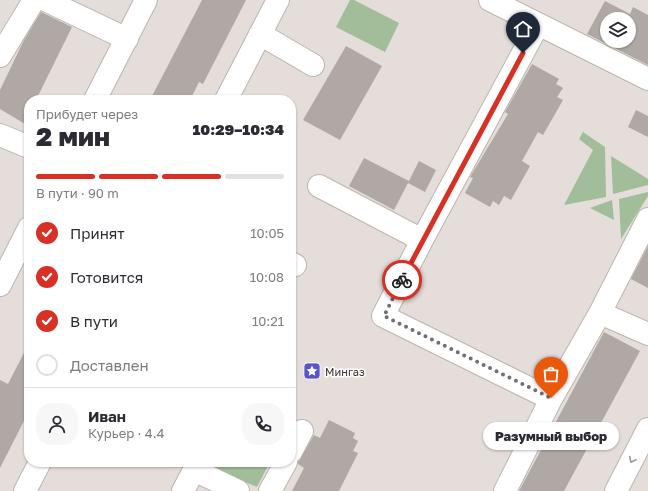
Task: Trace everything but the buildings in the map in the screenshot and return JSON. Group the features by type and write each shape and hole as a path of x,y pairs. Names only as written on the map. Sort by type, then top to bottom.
{"street":[{"path":"0,56 34,0"},
{"path":"45,0 126,39"},
{"path":"98,95 146,0"},
{"path":"229,95 278,0"},
{"path":"490,0 648,79"},
{"path":"538,25 422,240 384,316 551,398"},
{"path":"260,34 313,65"},
{"path":"0,135 24,145"},
{"path":"319,186 422,240"},
{"path":"505,491 551,398 600,313 648,219"},
{"path":"0,285 24,238"},
{"path":"600,313 648,334"},
{"path":"616,491 648,429"},
{"path":"296,442 302,431"},
{"path":"25,491 37,467"},
{"path":"270,491 283,467"},
{"path":"183,491 194,470 238,491"}],"green space":[{"path":"350,0 354,0 399,23 385,52 336,27"},
{"path":"583,132 605,147 606,197 564,205 593,150 579,139"},
{"path":"611,156 648,179 648,185 613,194"},
{"path":"648,192 648,196 621,239 619,199"},
{"path":"612,200 614,220 590,208"},
{"path":"208,467 267,467 257,487"}],"way so far":[{"path":"402,280 384,316 551,398"}],"place":[{"name":"Мингаз","path":"312,371"},
{"name":"Разумный выбор","path":"551,398"}],"route":[{"path":"402,280 523,53"}]}
